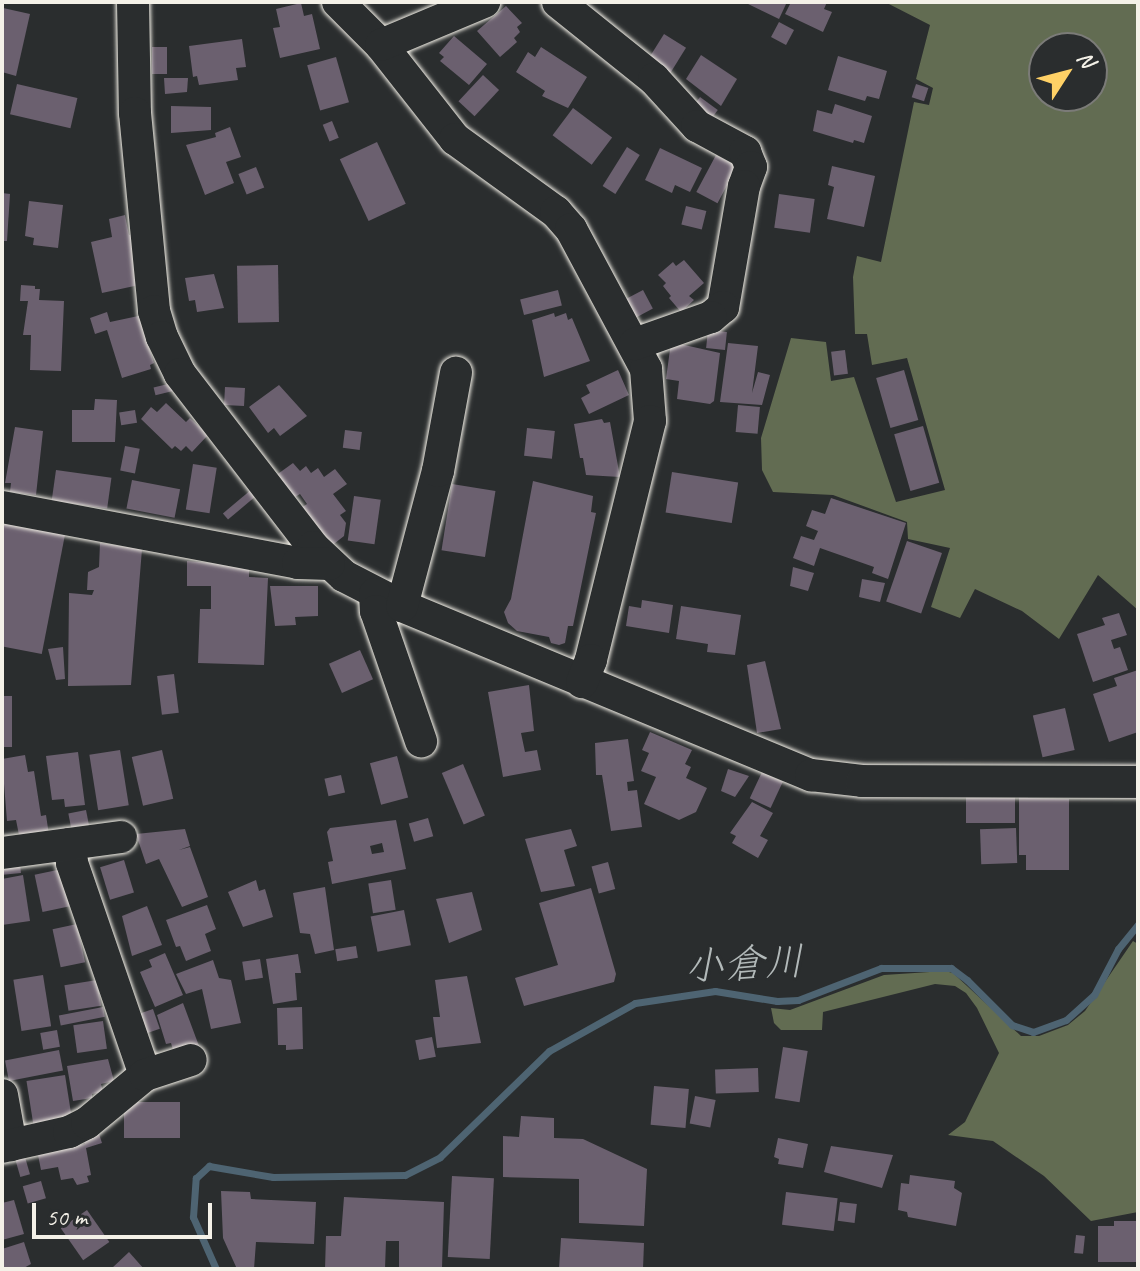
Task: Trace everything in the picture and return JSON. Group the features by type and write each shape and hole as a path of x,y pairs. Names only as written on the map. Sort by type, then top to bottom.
{"street":[{"path":"133,2 135,113 154,311 162,337 180,374 329,564 388,600 793,769 832,779 1138,782"},
{"path":"338,2 381,45 455,139 556,212 571,229 646,369 650,421 591,660 582,682"},
{"path":"381,45 484,2"},
{"path":"558,2 654,79 697,126 745,152 751,167 741,200 723,307 711,317 635,344"},
{"path":"421,741 376,611 388,600 438,471 456,373"},
{"path":"2,507 298,563 329,564"},
{"path":"2,853 121,837"},
{"path":"70,844 72,863 145,1075"},
{"path":"2,1095 6,1146 78,1127 145,1075 191,1060"}],"green space":[{"path":"885,2 1138,2 1138,610 1098,575 1059,639 1022,611 975,589 960,618 931,607 950,548 908,539 907,522 833,495 773,492 762,470 761,438 791,338 826,342 831,381 854,377 896,502 945,490 907,358 872,365 867,334 855,334 853,277 857,256 881,262 914,102 929,105 933,88 916,79 930,25"},
{"path":"1133,941 1138,944 1138,1212 1091,1221 1044,1176 993,1141 948,1135 965,1122 999,1053 977,1008 966,993 955,986 935,984 823,1012 822,1030 781,1030 774,1023 771,1008 790,1010 884,975 945,971 953,973 1021,1036 1039,1036 1068,1025 1085,1011"}],"building":[{"path":"744,2 787,2 779,19"},
{"path":"791,2 827,2 824,9 832,12 823,32 785,14"},
{"path":"301,3 304,16 312,14 320,49 280,58 273,28 280,27 276,9"},
{"path":"506,6 522,23 517,27 520,32 514,38 517,42 500,57 477,31"},
{"path":"3,8 30,14 16,76 2,72"},
{"path":"779,22 794,30 786,45 771,37"},
{"path":"664,34 686,48 670,73 648,59"},
{"path":"454,36 487,64 469,85 440,61 444,57 439,53"},
{"path":"242,39 246,67 236,68 238,80 199,85 197,76 193,77 189,46"},
{"path":"152,47 167,47 167,74 152,74"},
{"path":"541,47 587,77 568,108 542,96 545,91 516,72 528,52 535,57"},
{"path":"701,55 737,79 721,106 686,79"},
{"path":"838,56 887,71 879,99 867,96 865,101 828,90"},
{"path":"336,57 349,102 320,110 307,65"},
{"path":"483,75 499,90 475,116 458,101"},
{"path":"164,78 188,78 187,92 165,94"},
{"path":"17,84 77,98 70,128 10,114"},
{"path":"916,84 928,88 924,101 912,97"},
{"path":"700,97 718,110 711,119 694,106"},
{"path":"835,104 872,116 864,143 854,140 853,143 813,131 817,110 832,114"},
{"path":"171,106 211,107 211,130 171,133"},
{"path":"573,108 612,137 592,165 553,135"},
{"path":"332,121 339,138 329,141 323,125"},
{"path":"230,127 241,157 226,162 234,183 205,195 186,145 216,137 215,133"},
{"path":"377,142 406,204 369,221 340,159"},
{"path":"627,147 640,155 615,194 603,186"},
{"path":"660,148 702,168 690,192 675,185 672,193 645,180"},
{"path":"716,155 737,166 717,203 696,192"},
{"path":"832,166 875,176 864,227 827,219 834,187 828,185"},
{"path":"256,167 264,187 247,195 238,174"},
{"path":"2,193 10,194 7,241 2,241"},
{"path":"779,194 815,199 810,233 774,228"},
{"path":"29,201 63,205 58,248 33,245 34,238 25,236"},
{"path":"686,206 706,211 702,230 681,224"},
{"path":"125,215 129,235 135,234 139,285 102,293 91,242 112,237 109,219"},
{"path":"684,260 704,283 689,296 694,300 681,312 669,298 671,296 663,286 666,283 658,275 673,262 676,266"},
{"path":"278,265 279,322 238,323 237,266"},
{"path":"214,274 224,308 197,312 195,300 189,301 185,278"},
{"path":"21,285 40,289 39,300 64,301 61,371 30,370 31,335 23,335 28,301 20,301"},
{"path":"558,290 562,306 524,315 520,299"},
{"path":"643,290 653,309 634,318 624,300"},
{"path":"107,312 110,322 143,315 144,332 154,363 150,365 151,369 122,378 107,330 95,334 90,318"},
{"path":"554,313 555,317 566,313 568,320 572,318 590,361 544,377 532,320"},
{"path":"708,330 727,332 725,350 706,348"},
{"path":"671,342 720,353 714,401 710,404 677,399 679,381 666,379"},
{"path":"728,343 758,346 752,393 758,372 770,375 762,405 720,402"},
{"path":"845,350 848,374 834,376 831,352"},
{"path":"618,370 629,395 589,414 581,398 590,393 586,385"},
{"path":"904,370 918,420 890,428 876,378"},
{"path":"172,383 174,391 155,395 154,388"},
{"path":"279,385 307,416 280,436 274,428 268,433 249,407"},
{"path":"225,387 245,388 244,406 224,405"},
{"path":"95,399 117,400 115,442 72,442 72,410 94,410"},
{"path":"166,403 186,422 190,418 208,435 192,452 186,446 181,451 175,446 172,449 141,419 151,407 157,412"},
{"path":"738,405 760,407 758,434 736,432"},
{"path":"135,410 137,423 121,425 119,413"},
{"path":"602,419 604,423 610,422 620,477 586,475 583,458 580,458 574,424"},
{"path":"923,426 939,483 910,491 894,434"},
{"path":"15,427 43,431 36,495 10,492 11,483 5,483"},
{"path":"527,428 555,431 552,459 524,456"},
{"path":"345,430 362,432 360,450 343,448"},
{"path":"125,446 140,449 135,473 120,471"},
{"path":"293,463 300,471 306,466 311,473 318,468 324,477 335,469 347,484 333,494 346,511 340,515 346,523 344,536 330,547 301,508 307,504 300,494 295,497 290,491 287,493 275,476"},
{"path":"193,464 217,468 210,513 186,509"},
{"path":"56,470 111,478 107,508 52,501"},
{"path":"672,472 738,482 732,523 666,512"},
{"path":"132,480 180,489 175,518 126,508"},
{"path":"533,481 593,496 591,512 596,513 573,626 568,626 565,643 559,645 551,643 549,637 517,631 508,623 504,612 511,599"},
{"path":"452,484 495,491 485,557 442,550"},
{"path":"252,489 257,495 228,520 223,513"},
{"path":"354,496 381,500 374,544 348,541"},
{"path":"831,498 906,523 888,579 872,573 874,567 820,548 814,566 793,558 801,536 814,540 818,531 806,526 812,510 825,514"},
{"path":"2,518 66,530 42,654 2,646"},
{"path":"907,541 942,553 921,614 886,602"},
{"path":"100,543 142,549 131,685 68,686 69,593 92,595 94,590 87,590 88,572 99,567"},
{"path":"187,561 249,566 249,577 268,578 264,665 198,663 200,609 211,609 211,586 187,586"},
{"path":"793,567 814,573 808,591 790,586"},
{"path":"862,579 885,583 880,602 859,597"},
{"path":"270,586 318,586 318,616 295,617 296,625 275,626"},
{"path":"642,600 673,605 669,633 626,626 629,606 641,608"},
{"path":"681,606 741,615 735,655 707,652 708,644 676,639"},
{"path":"1119,613 1127,635 1111,640 1114,649 1120,647 1128,670 1093,682 1077,634 1105,625 1102,618"},
{"path":"63,647 65,679 56,680 48,649"},
{"path":"360,650 373,679 342,693 329,664"},
{"path":"765,661 781,729 757,733 747,665"},
{"path":"1138,670 1138,732 1109,742 1093,694 1117,686 1114,678"},
{"path":"174,674 179,713 162,715 157,676"},
{"path":"529,685 534,731 521,733 525,752 537,750 541,770 503,777 488,692"},
{"path":"2,696 12,696 12,747 2,747"},
{"path":"1065,708 1075,750 1043,757 1033,715"},
{"path":"650,732 692,750 685,764 691,767 686,778 707,788 696,812 679,820 644,804 656,777 641,771 649,753 642,750"},
{"path":"628,739 634,781 627,782 628,791 637,790 642,827 611,831 602,775 596,775 595,743"},
{"path":"120,750 129,805 98,810 89,755"},
{"path":"162,750 173,799 143,806 132,757"},
{"path":"78,752 85,805 65,807 64,799 52,800 46,756"},
{"path":"25,755 28,772 34,771 41,816 46,815 49,835 20,840 16,820 7,821 2,759"},
{"path":"397,756 408,798 381,805 370,763"},
{"path":"463,764 485,816 464,825 442,773"},
{"path":"728,769 749,776 735,797 721,791"},
{"path":"762,772 783,782 771,808 750,798"},
{"path":"341,775 345,793 328,796 324,779"},
{"path":"1019,794 1028,794 1028,798 1069,799 1069,870 1026,870 1026,855 1019,855"},
{"path":"966,795 1015,795 1015,823 966,823"},
{"path":"752,802 773,813 760,836 768,840 758,858 732,843 736,836 730,833"},
{"path":"86,810 90,831 72,834 68,813"},
{"path":"428,818 433,836 414,842 409,824"},
{"path":"396,820 406,869 332,884 328,862 333,861 327,832 330,828","holes":["382,843 384,852 372,854 370,846"]},
{"path":"1016,828 1017,863 981,864 980,829"},
{"path":"185,829 190,846 179,850 190,847 208,897 182,907 159,859 146,864 136,834"},
{"path":"571,829 577,846 564,850 575,886 541,892 525,839"},
{"path":"124,860 134,893 110,900 100,867"},
{"path":"608,862 615,889 599,893 592,866"},
{"path":"20,864 21,873 3,875 2,866"},
{"path":"62,869 70,906 43,912 35,875"},
{"path":"23,875 30,921 2,925 2,879"},
{"path":"256,880 259,891 265,889 273,917 243,927 228,892"},
{"path":"391,880 396,910 373,913 368,884"},
{"path":"325,887 334,950 315,954 310,934 300,933 293,893"},
{"path":"591,888 616,974 614,982 524,1006 515,978 558,965 539,903"},
{"path":"472,892 482,930 449,943 436,899"},
{"path":"207,905 216,929 205,934 211,951 186,961 180,946 176,947 166,920"},
{"path":"147,906 162,945 132,956 122,916"},
{"path":"404,910 411,945 377,952 371,916"},
{"path":"77,924 85,962 61,967 53,929"},
{"path":"356,946 358,958 337,961 335,949"},
{"path":"165,953 183,995 155,1007 140,972 152,967 149,960"},
{"path":"298,954 301,973 295,973 297,1000 273,1004 266,959"},
{"path":"260,959 263,978 245,981 242,962"},
{"path":"213,960 219,978 231,980 241,1023 211,1029 202,989 186,994 176,974"},
{"path":"43,975 51,1026 22,1031 13,980"},
{"path":"467,976 481,1043 437,1048 433,1017 440,1017 435,980"},
{"path":"97,980 101,1006 68,1011 64,985"},
{"path":"183,1003 199,1046 174,1053 171,1043 166,1044 157,1015"},
{"path":"103,1007 105,1017 61,1025 59,1016"},
{"path":"302,1007 303,1049 286,1050 286,1045 278,1045 277,1008"},
{"path":"153,1009 160,1029 141,1035 134,1016"},
{"path":"103,1021 107,1049 77,1053 73,1025"},
{"path":"57,1030 60,1047 43,1050 40,1033"},
{"path":"432,1037 436,1057 419,1060 415,1040"},
{"path":"783,1047 808,1051 800,1102 775,1098"},
{"path":"59,1050 63,1071 9,1081 5,1060"},
{"path":"108,1059 114,1081 101,1084 103,1092 92,1094 92,1098 73,1101 67,1066"},
{"path":"758,1068 759,1092 716,1093 715,1070"},
{"path":"65,1075 72,1120 34,1127 26,1081"},
{"path":"654,1086 689,1089 685,1128 651,1125"},
{"path":"695,1096 716,1100 710,1127 690,1123"},
{"path":"124,1102 180,1102 180,1138 124,1138"},
{"path":"521,1116 554,1118 554,1138 583,1139 647,1169 644,1226 579,1223 579,1179 503,1177 503,1136 519,1137"},
{"path":"99,1134 102,1143 86,1148 91,1175 87,1176 89,1182 77,1185 73,1178 61,1180 58,1167 41,1170 37,1150 77,1138 78,1145 85,1144 83,1137"},
{"path":"778,1138 808,1144 803,1168 778,1164 779,1159 774,1157"},
{"path":"831,1146 893,1155 882,1188 824,1172"},
{"path":"25,1157 30,1174 20,1177 15,1160"},
{"path":"910,1175 955,1181 954,1188 962,1193 956,1226 908,1217 907,1212 898,1210 901,1183 909,1184"},
{"path":"452,1176 494,1178 490,1259 448,1257"},
{"path":"41,1181 46,1198 28,1204 23,1186"},
{"path":"221,1191 250,1192 251,1199 316,1202 314,1244 256,1242 254,1269 237,1269 223,1238"},
{"path":"786,1192 838,1198 834,1231 782,1225"},
{"path":"344,1197 444,1202 442,1268 399,1267 399,1241 386,1241 385,1269 325,1269 326,1236 341,1236"},
{"path":"14,1200 24,1234 2,1240 2,1203"},
{"path":"840,1202 857,1204 855,1223 838,1221"},
{"path":"87,1210 109,1242 83,1260 61,1228"},
{"path":"1114,1221 1136,1221 1136,1262 1098,1262 1098,1226 1114,1226"},
{"path":"1076,1235 1085,1236 1083,1254 1074,1253"},
{"path":"561,1238 644,1243 643,1269 559,1269"},
{"path":"24,1242 31,1264 22,1269 2,1269 2,1249"},
{"path":"129,1252 144,1269 111,1269"}],"waterway":[{"name":"小倉川","path":"216,1269 193,1217 196,1178 209,1166 273,1177 405,1175 440,1157 549,1051 635,1003 715,991 777,1001 798,1000 881,968 951,968 1012,1025 1033,1032 1066,1020 1094,995 1118,949 1138,924"}]}
